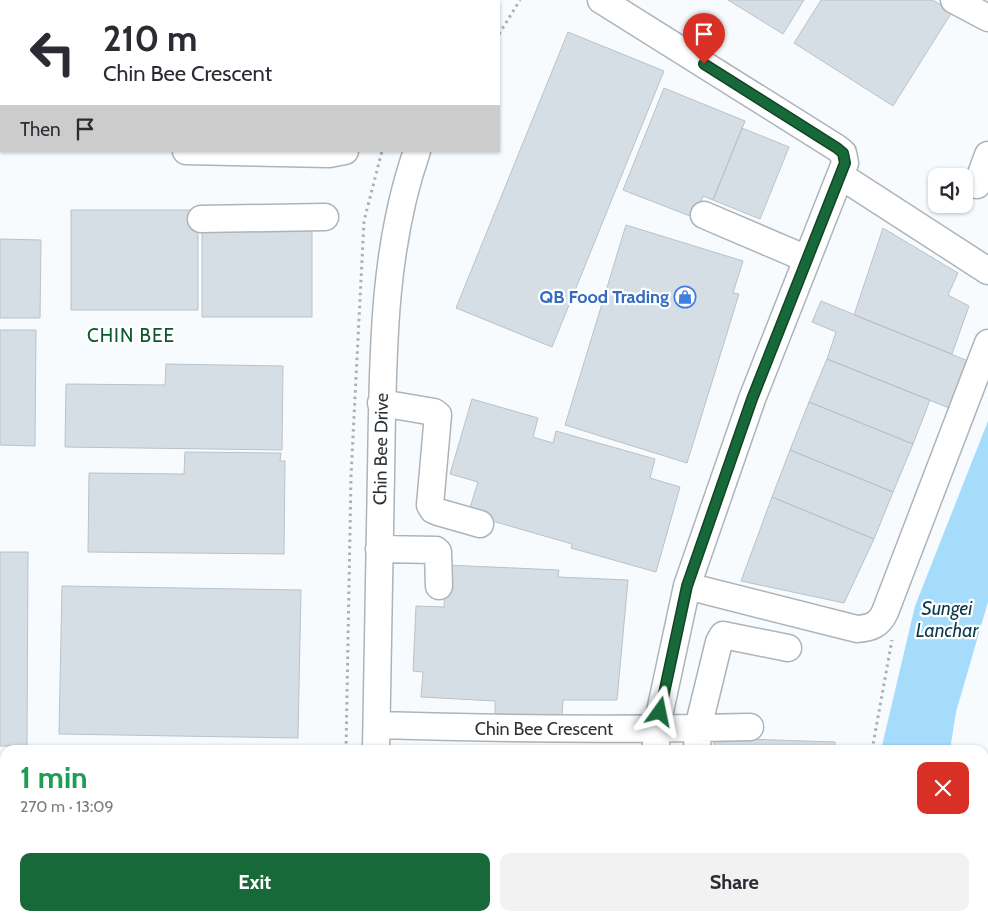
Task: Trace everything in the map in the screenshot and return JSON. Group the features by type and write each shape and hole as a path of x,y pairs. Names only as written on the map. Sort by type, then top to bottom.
{"street":[{"path":"601,0 837,148 843,153 845,163 752,399 687,586 656,740"},
{"path":"954,0 988,18"},
{"path":"233,152 328,154 339,152"},
{"name":"Chin Bee Drive","path":"376,737 381,403 386,312 397,223 407,180 417,152"},
{"path":"977,185 988,155"},
{"path":"841,176 988,270"},
{"path":"704,216 807,259"},
{"path":"201,219 325,217"},
{"path":"687,586 857,629 870,628 877,623 885,612 988,343"},
{"path":"381,403 434,412 438,416 430,505 433,510 438,512 480,524"},
{"path":"379,549 436,550 438,552 439,586"},
{"path":"698,739 719,642 724,635 728,634 788,648"},
{"name":"Chin Bee Crescent","path":"376,737 467,728 656,740 698,739 750,727"}],"path":[{"path":"500,32 520,0"},
{"path":"346,745 350,476 364,221 382,152"}],"water":[{"name":"Sungei Lanchar","path":"988,421 988,602 956,712 951,745 882,745 915,606"}],"building":[{"path":"728,0 804,0 783,34"},
{"path":"821,0 933,0 952,12 893,106 794,43"},
{"path":"568,32 664,71 552,347 456,308"},
{"path":"664,88 745,121 713,200 703,196 695,218 623,190"},
{"path":"742,128 789,147 760,219 713,200"},
{"path":"71,210 198,210 198,310 71,310"},
{"path":"626,225 743,261 733,293 739,294 687,463 565,425"},
{"path":"883,228 958,273 948,295 969,306 952,354 854,315"},
{"path":"202,231 312,231 312,317 202,317"},
{"path":"0,239 41,240 40,318 0,318"},
{"path":"821,301 968,361 949,408 827,359 836,332 812,322"},
{"path":"0,330 36,330 35,446 0,445"},
{"path":"827,359 930,400 913,444 809,402"},
{"path":"166,364 283,366 282,450 65,447 66,384 165,385"},
{"path":"472,399 538,418 533,437 553,443 556,431 655,459 650,478 680,487 656,572 571,548 572,544 468,514 478,482 450,474"},
{"path":"809,402 913,444 893,492 790,450"},
{"path":"790,450 893,492 874,539 772,497"},
{"path":"185,452 281,453 280,461 285,461 284,554 88,552 89,473 184,474"},
{"path":"772,497 874,539 844,603 741,581"},
{"path":"0,552 28,552 27,745 0,745"},
{"path":"446,565 559,570 558,577 628,580 617,700 563,700 562,717 495,714 495,701 421,697 423,672 413,671 416,606 444,607"},
{"path":"62,586 301,590 298,738 59,734"},
{"path":"714,738 835,742 835,745 714,745"}],"place":[{"name":"QB Food Trading","path":"685,297"}],"district":[{"name":"CHIN BEE","path":"131,335"}],"route":[{"path":"660,712 687,586 752,399 845,163 843,153 837,148 704,64"}]}
